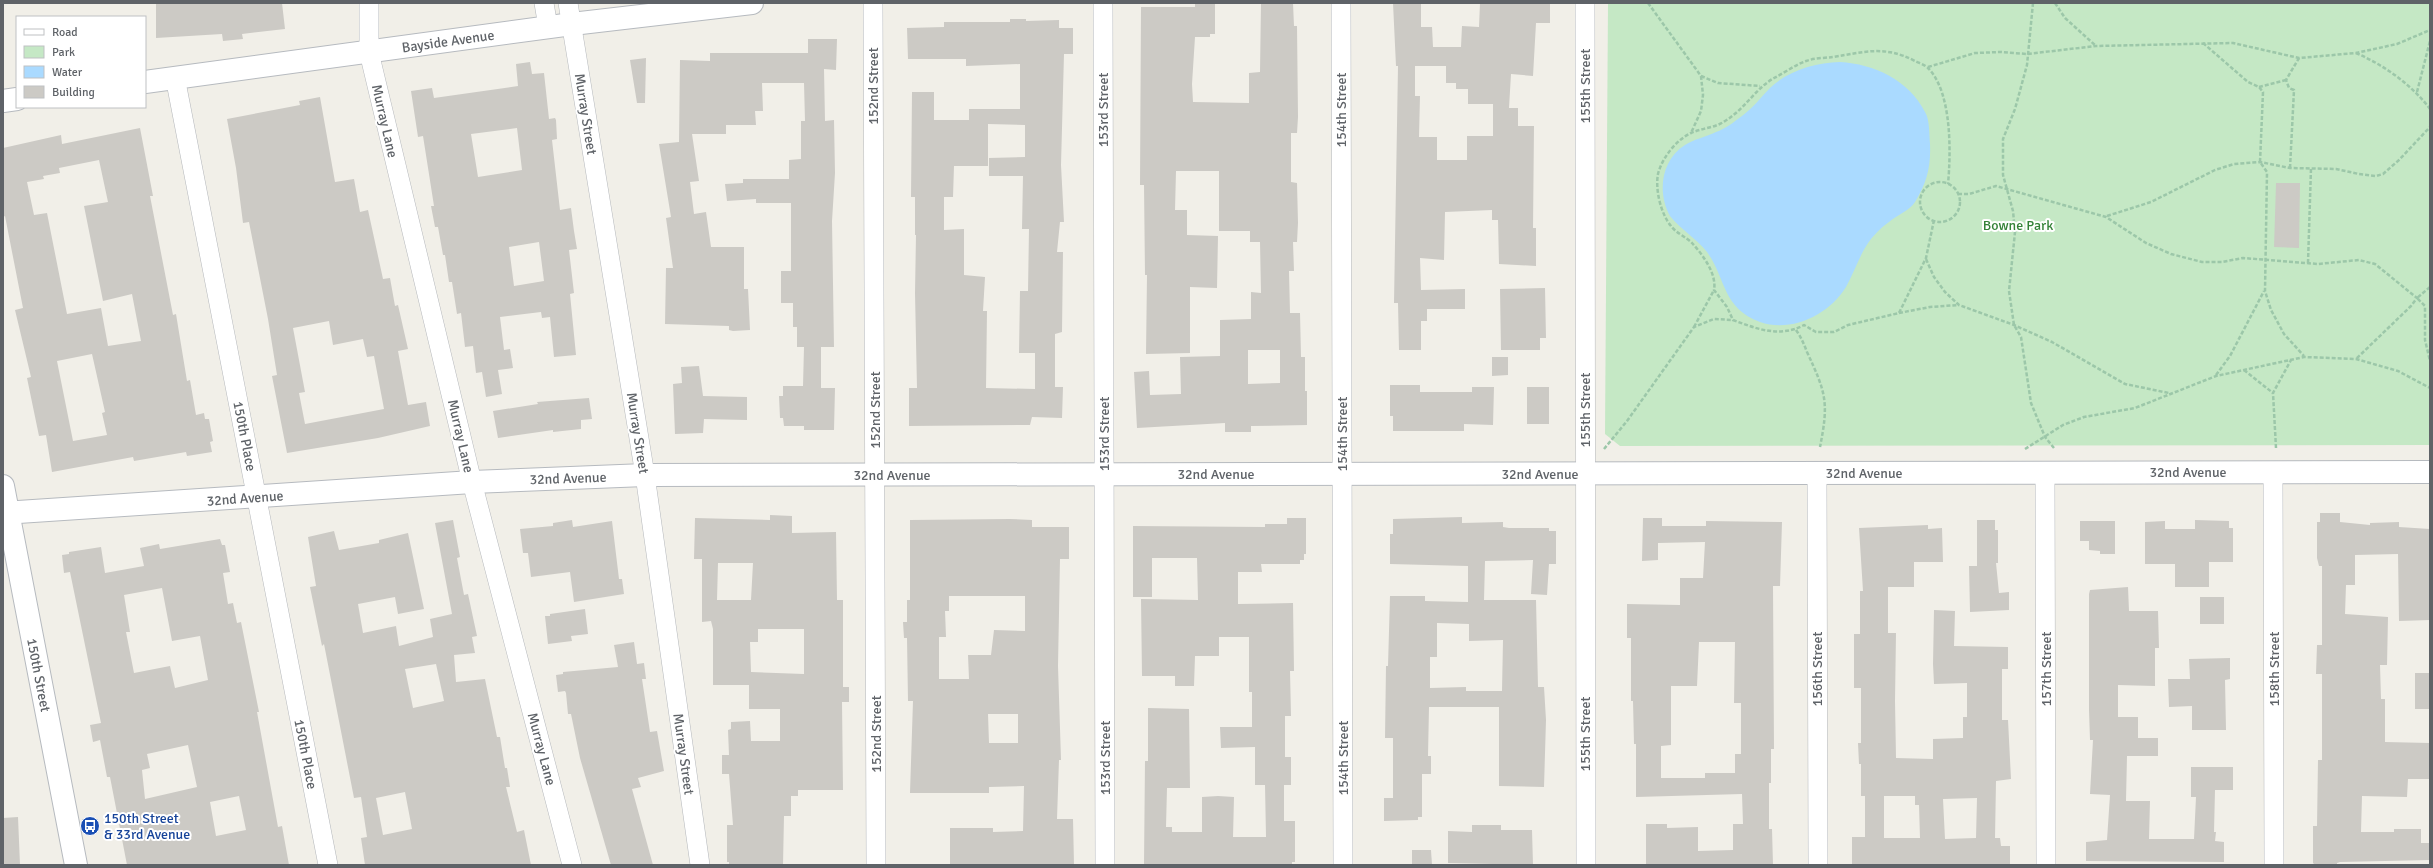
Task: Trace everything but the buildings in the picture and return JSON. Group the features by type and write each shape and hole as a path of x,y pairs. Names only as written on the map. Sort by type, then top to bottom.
{"street":[{"name":"Murray Lane","path":"369,3 369,52 472,482 572,865"},
{"path":"544,3 548,28"},
{"name":"Murray Street","path":"568,3 645,475 700,865"},
{"name":"Bayside Avenue","path":"146,82 572,24 752,3"},
{"name":"152nd Street","path":"873,3 876,865"},
{"name":"153rd Street","path":"1103,3 1105,865"},
{"name":"154th Street","path":"1341,3 1343,865"},
{"name":"155th Street","path":"1585,3 1586,865"},
{"name":"150th Place","path":"174,77 328,865"},
{"path":"3,101 16,99"},
{"name":"158th Street","path":"2274,472 2274,865"},
{"name":"32nd Avenue","path":"5,513 257,498 472,482 645,475 2430,472"},
{"name":"156th Street","path":"1817,473 1818,865"},
{"name":"157th Street","path":"2045,473 2046,865"},
{"name":"150th Street","path":"3,486 5,513 76,865"}],"path":[{"path":"1648,3 1701,76 1703,95 1701,111 1691,133"},
{"path":"2033,3 2026,54 2027,65 2017,102 2003,139 2005,188 2013,211 2016,232 2009,291 2014,325 2021,337 2031,403 2045,437 2054,448"},
{"path":"2055,3 2065,18 2096,46"},
{"path":"1928,67 1975,53 2001,52 2026,54 2096,46 2232,42 2299,58 2356,53 2397,44 2430,30"},
{"path":"2417,92 2430,41"},
{"path":"2203,43 2248,82 2259,87 2263,92 2260,162 2268,172 2265,291 2271,310 2284,334 2304,357"},
{"path":"1701,76 1718,83 1760,86 1807,61 1873,50 1898,52 1928,67 1939,85 1945,106 1951,153 1948,184"},
{"path":"2356,53 2372,60 2417,92 2430,109"},
{"path":"2259,87 2286,80 2299,58"},
{"path":"2286,80 2289,88 2294,90 2290,168"},
{"path":"1604,449 1627,421 1694,327 1714,290 1716,282 1706,262 1692,243 1671,227 1664,214 1658,189 1658,175 1669,151 1691,133 1725,121 1756,95 1760,86"},
{"path":"2106,216 2151,202 2215,170 2234,164 2260,162 2290,168 2336,169 2376,176 2383,174 2399,160 2430,127"},
{"path":"2308,263 2311,168"},
{"path":"1942,182 1948,184 1958,194 1959,206 1953,216 1941,221 1934,220 1924,213 1920,201 1921,195 1929,185 1942,182"},
{"path":"1958,194 1969,194 1996,186 2106,216 2146,243 2171,254 2202,262 2222,262 2243,258 2308,263 2359,260 2375,264 2425,306 2425,340 2430,361"},
{"path":"1899,313 1926,258 1934,220"},
{"path":"1926,258 1934,277 1945,292 1960,305 2014,325 2052,342 2125,384 2169,393"},
{"path":"2356,359 2430,287"},
{"path":"1714,290 1727,306 1733,320"},
{"path":"2216,376 2230,356 2265,291"},
{"path":"1694,327 1714,319 1733,320 1764,331 1784,332 1796,330 1804,325 1816,332 1834,332 1848,325 1899,313 1930,307 1960,305"},
{"path":"1796,330 1805,344 1824,391 1826,406 1820,447"},
{"path":"2025,448 2063,425 2084,417 2135,408 2169,393 2216,376 2268,363 2304,357 2356,359 2398,370 2430,388"},
{"path":"2276,448 2273,393 2291,359"},
{"path":"2244,370 2273,393"}],"green space":[{"name":"Bowne Park","path":"1608,3 2430,3 2430,445 1620,446 1605,434"}],"water":[{"path":"1840,62 1853,63 1878,70 1900,83 1910,91 1918,101 1927,115 1930,144 1929,167 1923,188 1912,205 1884,226 1871,239 1846,287 1830,306 1808,319 1796,323 1772,325 1760,322 1738,309 1726,292 1707,252 1670,216 1663,197 1666,168 1677,151 1692,141 1719,131 1733,123 1750,110 1770,88 1785,76 1812,66"}],"place":[{"name":"150th Street & 33rd Avenue","path":"90,826"}]}
